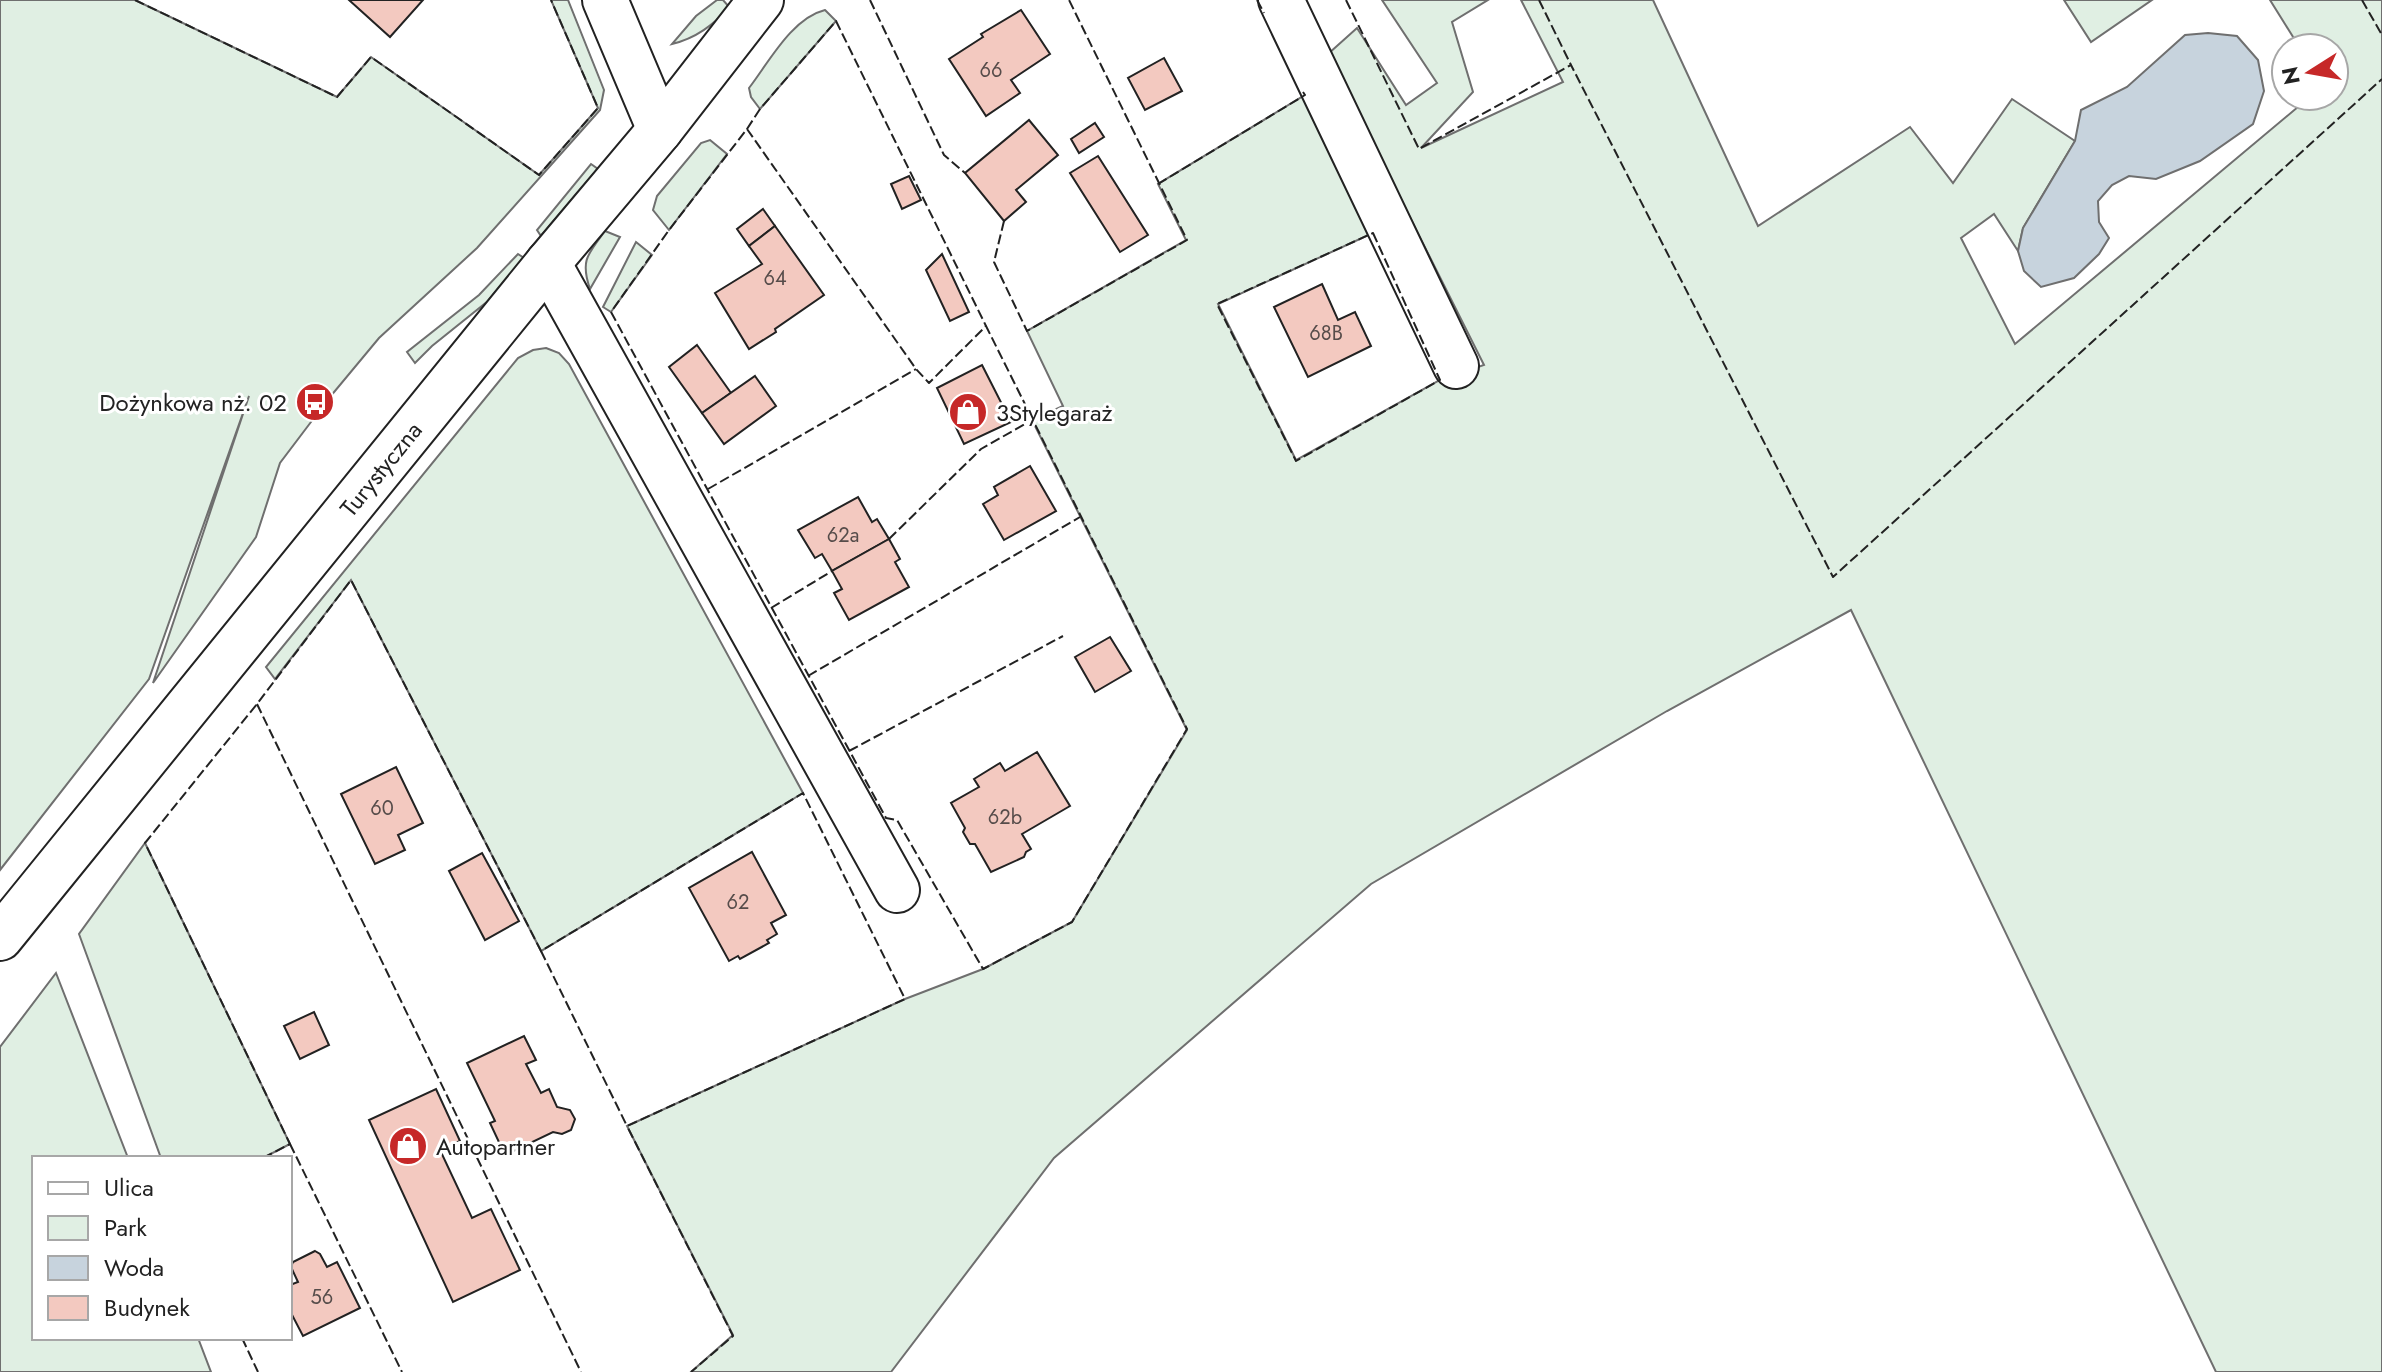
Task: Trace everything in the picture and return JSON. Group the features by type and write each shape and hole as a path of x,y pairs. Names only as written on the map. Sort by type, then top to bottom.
{"street":[{"path":"605,0 660,130"},
{"name":"Turystyczna","path":"0,938 548,263 660,130 761,0"},
{"path":"1281,0 1456,366"},
{"path":"548,263 897,890"}],"green space":[{"path":"0,0 135,0 337,97 371,57 539,175 598,108 551,0 568,0 604,90 600,110 477,248 379,338 330,397 321,388 304,409 314,418 280,463 256,537 153,683 249,396 149,679 0,870"},
{"path":"717,0 723,0 730,8 704,30 672,44 696,16"},
{"path":"1382,0 1488,0 1452,22 1473,92 1421,148 1563,82 1521,0 1653,0 1758,226 1910,127 1953,183 2012,99 2075,141 2023,228 2018,251 1994,214 1961,238 2015,344 2292,112 2350,112 2350,32 2290,32 2270,0 2382,0 2382,1372 2216,1372 1851,610 1667,711 1371,884 1054,1158 891,1372 691,1372 733,1335 627,1126 905,999 983,969 1072,922 1187,730 1032,420 1063,406 1027,331 1186,240 1158,184 1305,95 1373,233 1218,304 1296,460 1440,380 1484,365 1328,54 1357,28 1406,105 1437,83"},
{"path":"2064,0 2152,0 2091,42"},
{"path":"825,10 836,21 760,109 751,97 749,88 792,31"},
{"path":"710,140 727,154 669,230 653,210 657,196 701,143"},
{"path":"591,164 598,169 541,236 537,230"},
{"path":"605,231 620,237 590,289 587,258"},
{"path":"636,242 652,255 611,312 603,307"},
{"path":"518,254 524,258 488,301 415,363 407,352 479,295"},
{"path":"546,348 559,353 569,364 803,793 541,951 351,580 275,679 266,667 518,358 533,350"},
{"path":"145,843 290,1144 267,1156 160,1156 79,934"},
{"path":"56,973 127,1156 32,1156 32,1340 199,1340 211,1372 0,1372 0,1047"}],"water":[{"path":"2208,33 2237,36 2258,60 2264,91 2253,124 2200,161 2156,179 2129,176 2112,185 2098,201 2099,222 2109,238 2099,254 2074,278 2041,287 2024,271 2018,251 2023,228 2075,141 2081,110 2127,87 2185,35"}],"building":[{"path":"349,0 423,0 390,37"},
{"path":"1021,10 1050,54 1011,80 1020,93 986,116 949,59 983,37 981,34"},
{"path":"1164,58 1182,91 1145,110 1128,78"},
{"path":"1029,120 1058,155 1016,190 1026,202 1004,221 965,173"},
{"path":"1095,123 1104,137 1079,153 1071,139"},
{"path":"1098,156 1148,235 1120,252 1070,173"},
{"path":"909,176 921,200 902,209 891,184"},
{"path":"763,209 775,226 749,246 737,229"},
{"path":"775,226 824,295 749,349 715,293 762,264 749,246"},
{"path":"942,254 969,312 950,321 926,270"},
{"path":"1322,284 1338,320 1355,312 1371,346 1308,377 1274,307"},
{"path":"697,345 731,393 702,413 669,367"},
{"path":"982,365 1011,422 964,444 937,388"},
{"path":"755,376 776,406 724,444 702,413"},
{"path":"1030,466 1056,511 1004,540 983,504 998,495 994,487"},
{"path":"858,497 872,522 877,519 889,539 832,571 822,554 815,558 798,530"},
{"path":"889,539 900,559 895,562 909,587 849,620 834,593 842,589 832,571"},
{"path":"1110,637 1131,671 1095,692 1075,657"},
{"path":"1037,752 1070,806 1022,834 1031,849 1024,857 991,872 975,844 970,844 963,832 965,828 951,803 979,787 974,779 1000,763 1005,771"},
{"path":"396,767 423,823 398,835 405,850 375,864 341,794"},
{"path":"752,852 786,915 771,923 777,934 767,940 769,943 740,959 738,956 729,961 689,888"},
{"path":"482,853 519,921 485,940 449,871"},
{"path":"314,1012 329,1045 300,1059 284,1026"},
{"path":"524,1036 536,1060 526,1064 541,1093 549,1089 557,1107 570,1110 575,1119 571,1130 562,1134 553,1132 505,1155 490,1123 495,1121 467,1063"},
{"path":"436,1089 460,1141 440,1150 472,1218 491,1209 520,1270 453,1302 369,1120"},
{"path":"315,1251 327,1267 337,1262 360,1308 303,1336 292,1315 292,1284 298,1282 292,1269 293,1262"}],"fence":[{"path":"135,0 337,97 371,57 539,175 598,108 551,0"},
{"path":"870,0 944,155 965,173"},
{"path":"1004,221 994,262 1027,331 1187,240 1069,0"},
{"path":"1257,0 1264,13"},
{"path":"1346,0 1419,149 1571,65 1833,577 2382,79"},
{"path":"1539,0 1571,65"},
{"path":"2362,0 2382,35"},
{"path":"747,129 760,109 836,21 986,326"},
{"path":"1158,184 1305,95 1303,92"},
{"path":"747,129 916,369 929,383 986,326 1187,729 1072,922 983,969 897,820 886,818 611,312 747,129"},
{"path":"1373,233 1440,380 1296,461 1217,304 1373,233"},
{"path":"708,489 916,369"},
{"path":"889,539 981,449 1032,420"},
{"path":"808,676 1080,517"},
{"path":"771,608 832,571"},
{"path":"267,1156 290,1144 145,843 257,704 351,580 541,951 803,793 905,999 627,1126 733,1336 691,1372"},
{"path":"849,751 1063,636"},
{"path":"257,704 581,1372"},
{"path":"541,951 627,1126"},
{"path":"290,1144 402,1372"},
{"path":"243,1340 258,1372"}],"place":[{"name":"Dożynkowa nż. 02","path":"315,402"},
{"name":"3Stylegaraż","path":"968,412"},
{"name":"Autopartner","path":"408,1146"}]}
